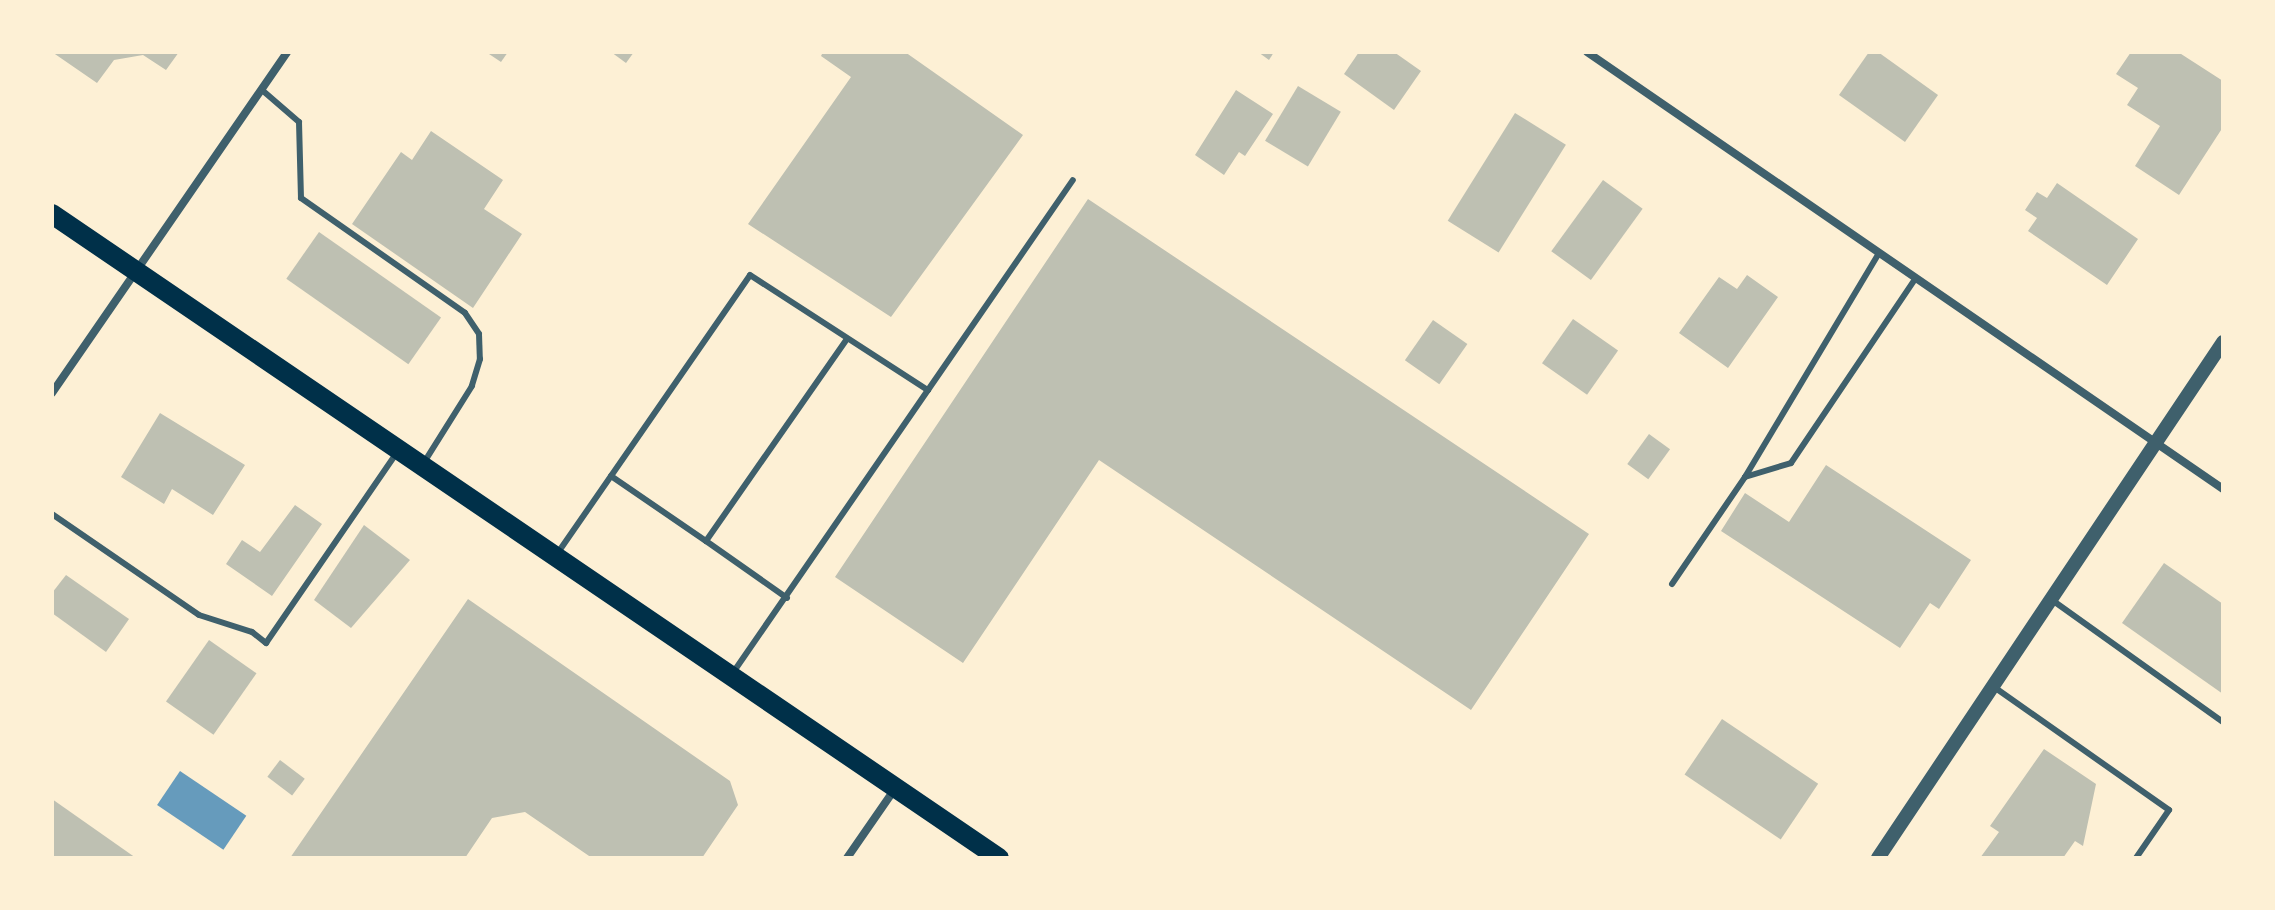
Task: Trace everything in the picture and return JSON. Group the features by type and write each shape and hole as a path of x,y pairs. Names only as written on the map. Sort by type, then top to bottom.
{"main road":[{"path":"52,214 999,858"}],"street":[{"path":"52,393 287,52"},
{"path":"1587,52 2223,489"},
{"path":"1878,858 2223,342"},
{"path":"847,858 897,786"}],"lane":[{"path":"262,90 299,122 301,198 465,313 479,334 480,359 472,386 422,465"},
{"path":"732,674 1073,180"},
{"path":"1672,584 1745,477 1879,253"},
{"path":"556,556 750,275 928,390"},
{"path":"1745,477 1791,463 1916,278"},
{"path":"706,541 847,339"},
{"path":"52,514 199,615 252,632 266,643 399,450"},
{"path":"611,476 787,598"},
{"path":"2052,600 2223,722"},
{"path":"1993,687 2169,810 2136,858"}],"water":[{"path":"180,771 246,816 223,850 157,805"}],"building":[{"path":"52,52 179,52 166,70 143,55 114,60 97,83"},
{"path":"486,52 508,52 501,62"},
{"path":"611,52 634,52 626,63"},
{"path":"823,52 905,52 1023,135 891,317 748,224 851,77 821,56"},
{"path":"1258,52 1274,52 1269,60"},
{"path":"1359,52 1394,52 1421,71 1394,110 1344,74"},
{"path":"1869,52 1878,52 1938,95 1905,142 1839,95"},
{"path":"2131,52 2178,52 2223,81 2223,127 2179,195 2135,166 2160,126 2127,105 2138,88 2116,74"},
{"path":"1298,86 1341,112 1308,167 1265,141"},
{"path":"1236,90 1273,114 1245,156 1239,152 1224,175 1195,155"},
{"path":"1515,113 1566,145 1499,252 1448,221"},
{"path":"431,131 503,180 484,209 522,234 473,308 352,224 401,152 412,160"},
{"path":"1603,180 1643,209 1591,280 1551,251"},
{"path":"2057,183 2138,239 2107,285 2028,231 2037,218 2025,210 2037,192 2047,198"},
{"path":"1088,199 1589,534 1471,710 1099,460 963,663 835,577"},
{"path":"319,232 441,317 408,364 286,279"},
{"path":"1747,275 1778,297 1728,368 1679,333 1719,277 1737,289"},
{"path":"1573,319 1618,351 1587,395 1542,363"},
{"path":"1433,320 1467,344 1439,384 1405,360"},
{"path":"160,413 245,465 213,515 172,489 164,504 121,477"},
{"path":"1649,434 1670,449 1648,479 1627,464"},
{"path":"1826,465 1971,560 1939,609 1930,603 1900,648 1721,531 1745,493 1789,522"},
{"path":"295,505 322,524 272,596 226,564 242,540 260,552"},
{"path":"364,525 410,560 351,628 314,600"},
{"path":"2164,563 2223,604 2223,694 2122,623"},
{"path":"66,575 129,619 106,652 52,613 52,593"},
{"path":"468,599 730,781 738,805 702,858 592,858 525,812 492,818 465,858 290,858"},
{"path":"209,640 257,673 213,735 166,701"},
{"path":"1722,719 1818,784 1781,839 1685,775"},
{"path":"2044,749 2096,784 2083,846 2075,841 2063,858 1980,858 1999,832 1990,826"},
{"path":"280,760 305,779 292,795 267,777"},
{"path":"52,799 136,858 52,858"}]}
